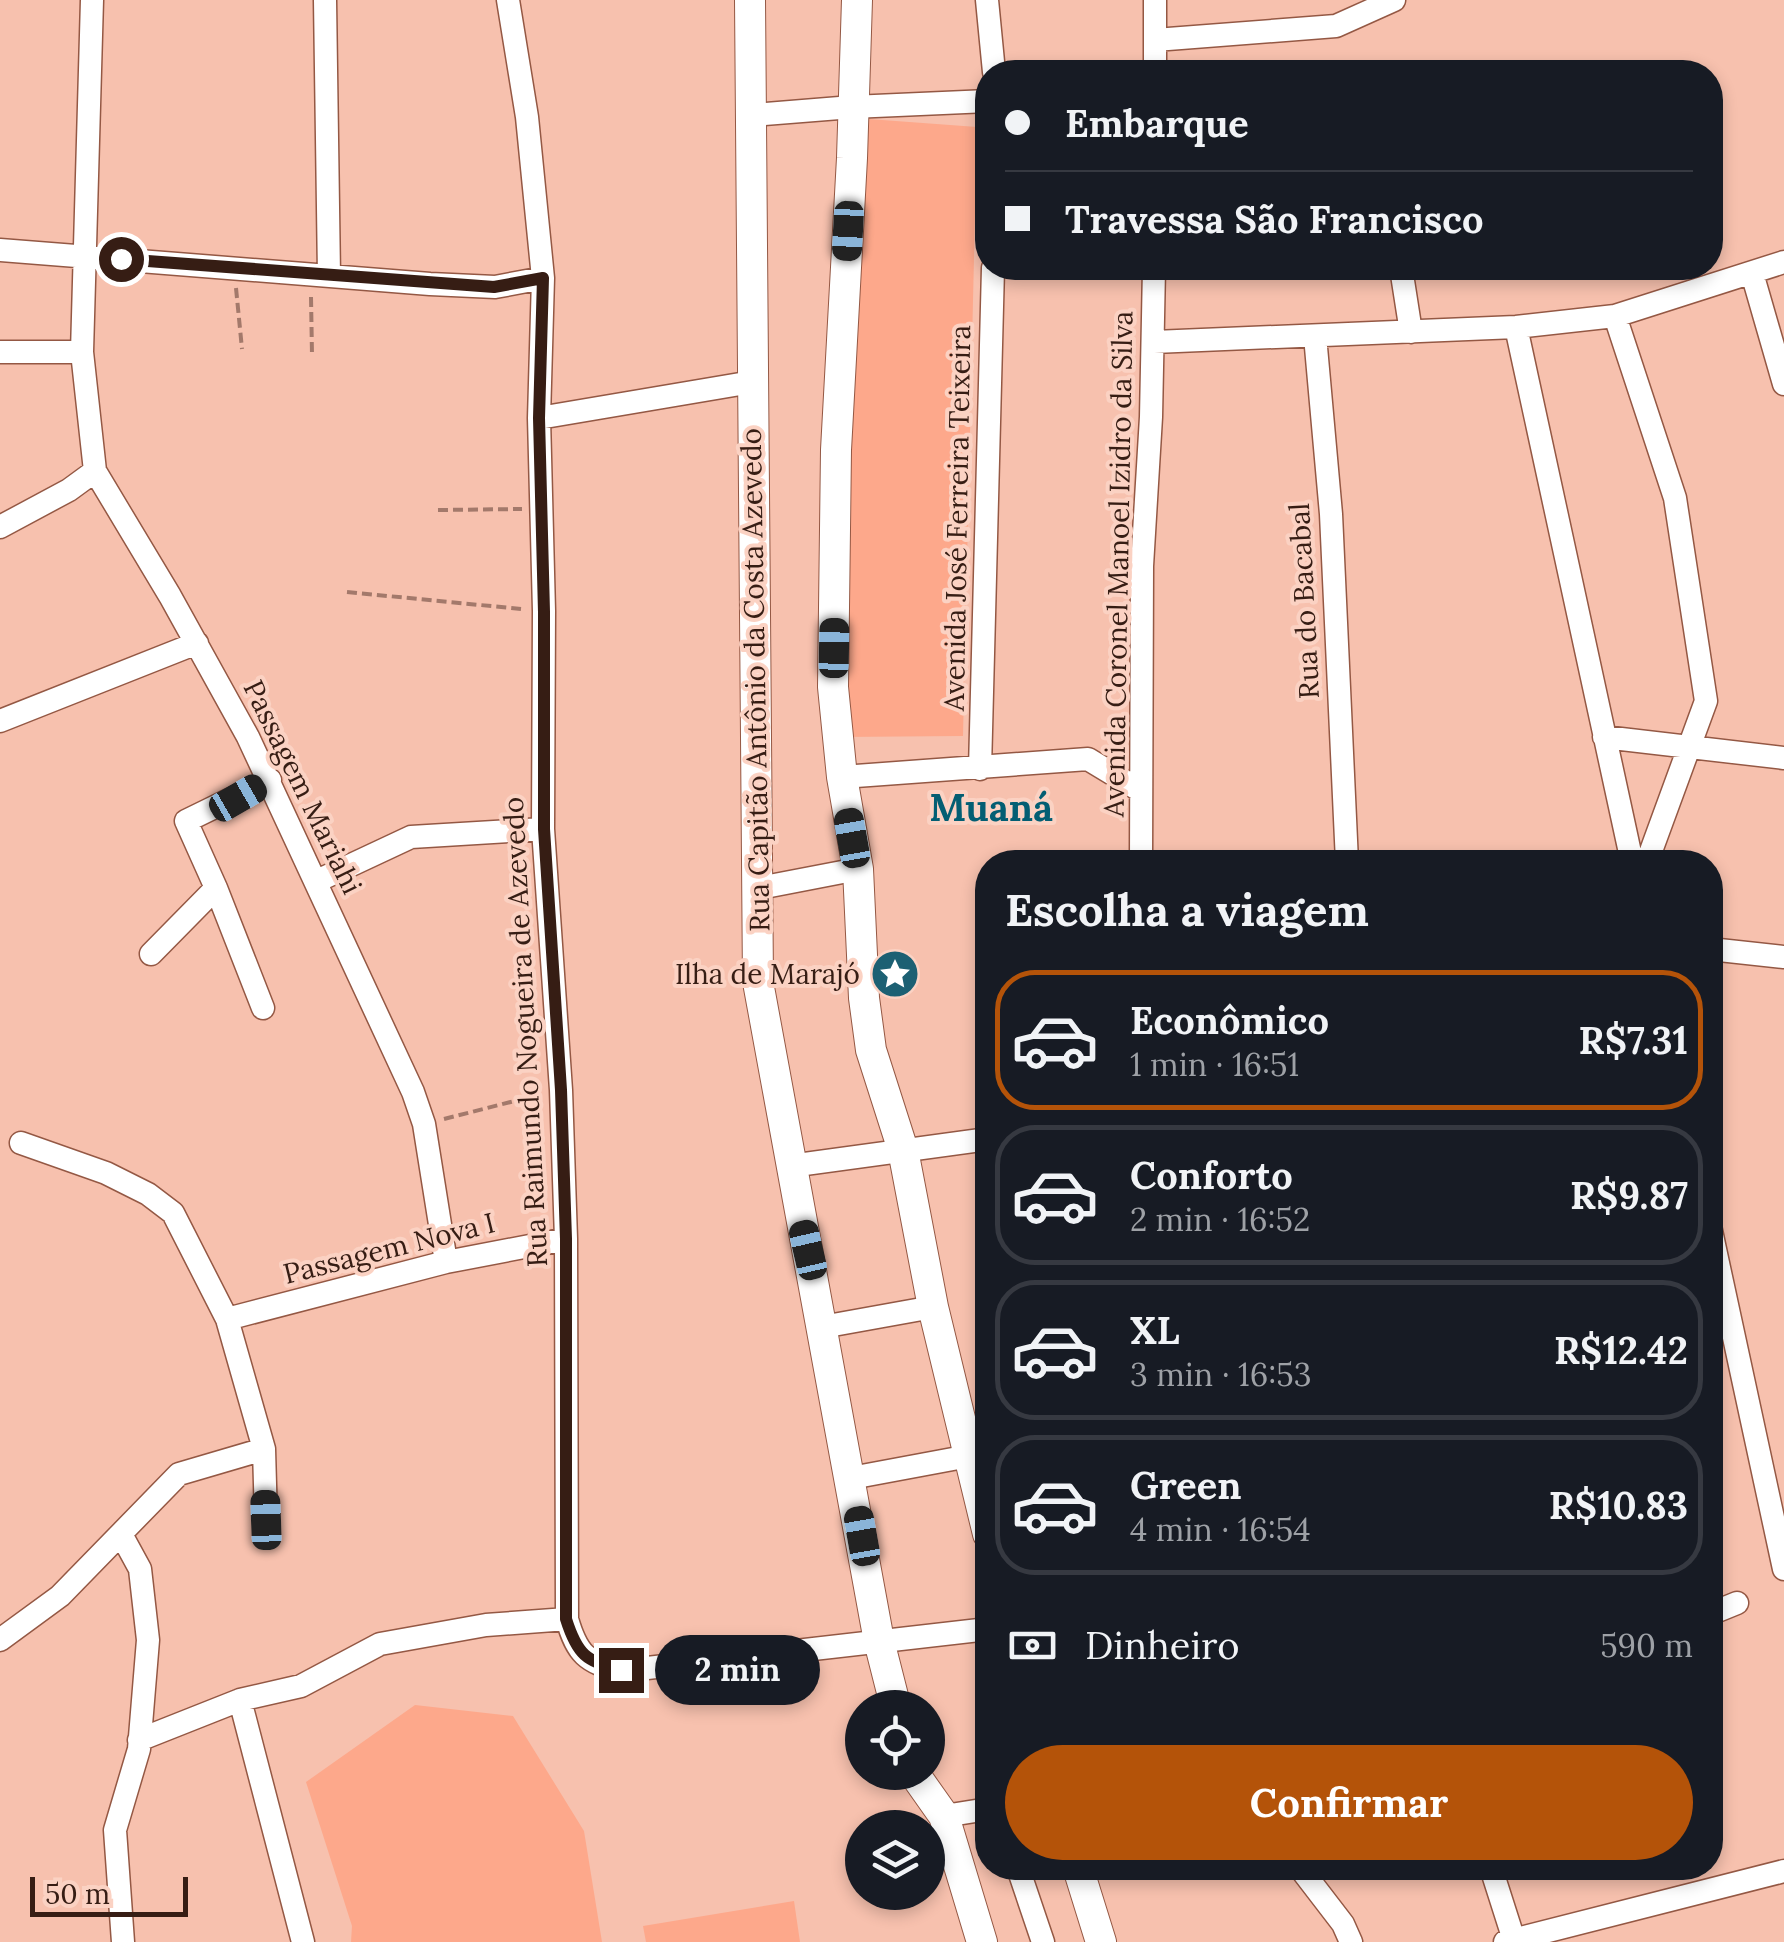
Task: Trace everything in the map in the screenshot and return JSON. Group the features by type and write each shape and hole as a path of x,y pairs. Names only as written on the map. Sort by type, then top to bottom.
{"street":[{"name":"Passagem Mariahi","path":"92,0 82,352 95,471 197,643 270,780 413,1092 424,1124 446,1262"},
{"path":"320,274 325,0"},
{"name":"Rua Raimundo Nogueira de Azevedo","path":"508,0 526,117 543,278 539,418 544,829 566,1239 570,1630"},
{"name":"Rua Capitão Antônio da Costa Azevedo","path":"750,0 758,982 878,1640 891,1690"},
{"path":"857,0 836,450 833,687 842,777 858,869 864,998 871,1050 903,1150 933,1307 975,1481"},
{"path":"987,0 993,60"},
{"path":"1155,60 1156,0"},
{"path":"1156,40 1336,26 1394,0"},
{"path":"752,115 852,106 975,102"},
{"path":"0,250 494,287 543,278"},
{"path":"1154,342 1516,327 1615,316 1784,262"},
{"path":"1752,274 1784,384"},
{"name":"Avenida José Ferreira Teixeira","path":"980,769 993,280"},
{"name":"Avenida Coronel Manoel Izidro da Silva","path":"1141,850 1142,566 1154,280"},
{"path":"1403,280 1411,332"},
{"path":"1615,316 1674,498 1706,701 1653,850"},
{"path":"1516,327 1629,850"},
{"name":"Rua do Bacabal","path":"1316,336 1331,514 1346,850"},
{"path":"0,352 82,352"},
{"path":"539,418 752,382"},
{"path":"0,527 69,490 95,471"},
{"path":"0,721 197,643"},
{"path":"1604,737 1784,758"},
{"path":"842,777 1088,759 1142,791"},
{"path":"262,1008 186,821 270,780"},
{"path":"317,880 411,837 544,829"},
{"path":"760,888 858,869"},
{"path":"151,954 216,888"},
{"path":"1723,951 1784,957"},
{"path":"790,1166 975,1142"},
{"path":"21,1143 106,1173 148,1194 173,1213 228,1319 264,1449 266,1520"},
{"name":"Passagem Nova I","path":"228,1319 446,1262 566,1239"},
{"path":"1723,1286 1784,1569"},
{"path":"822,1326 933,1307"},
{"path":"0,1640 60,1596 179,1474 264,1449"},
{"path":"851,1478 969,1456"},
{"path":"122,1536 140,1569 148,1640 139,1740 115,1830 123,1942"},
{"path":"1723,1609 1737,1603"},
{"path":"139,1740 240,1700 301,1686 380,1644 486,1625 570,1630 591,1663 621,1670 975,1630"},
{"path":"240,1700 303,1942"},
{"path":"945,1816 975,1811"},
{"path":"945,1819 982,1942"},
{"path":"1494,1880 1510,1941 1784,1871"},
{"path":"1022,1880 1042,1942"},
{"path":"1082,1880 1101,1942"},
{"path":"1309,1880 1344,1924 1351,1942"}],"path":[{"path":"234,268 242,349"},
{"path":"312,355 320,274"},
{"path":"438,510 542,509"},
{"path":"347,592 544,612"},
{"path":"424,1124 561,1090"}],"shaded area":[{"path":"855,118 975,127 963,736 840,737"},
{"path":"415,1705 513,1716 584,1831 602,1942 351,1942 352,1926 306,1782"},
{"path":"794,1901 800,1942 646,1942 643,1926"}],"place":[{"name":"Ilha de Marajó","path":"895,974"}],"district":[{"name":"Muaná","path":"991,807"}],"route":[{"path":"121,259 494,287 543,278 539,418 544,829 566,1239 566,1619 574,1642 591,1663 621,1670"}]}
